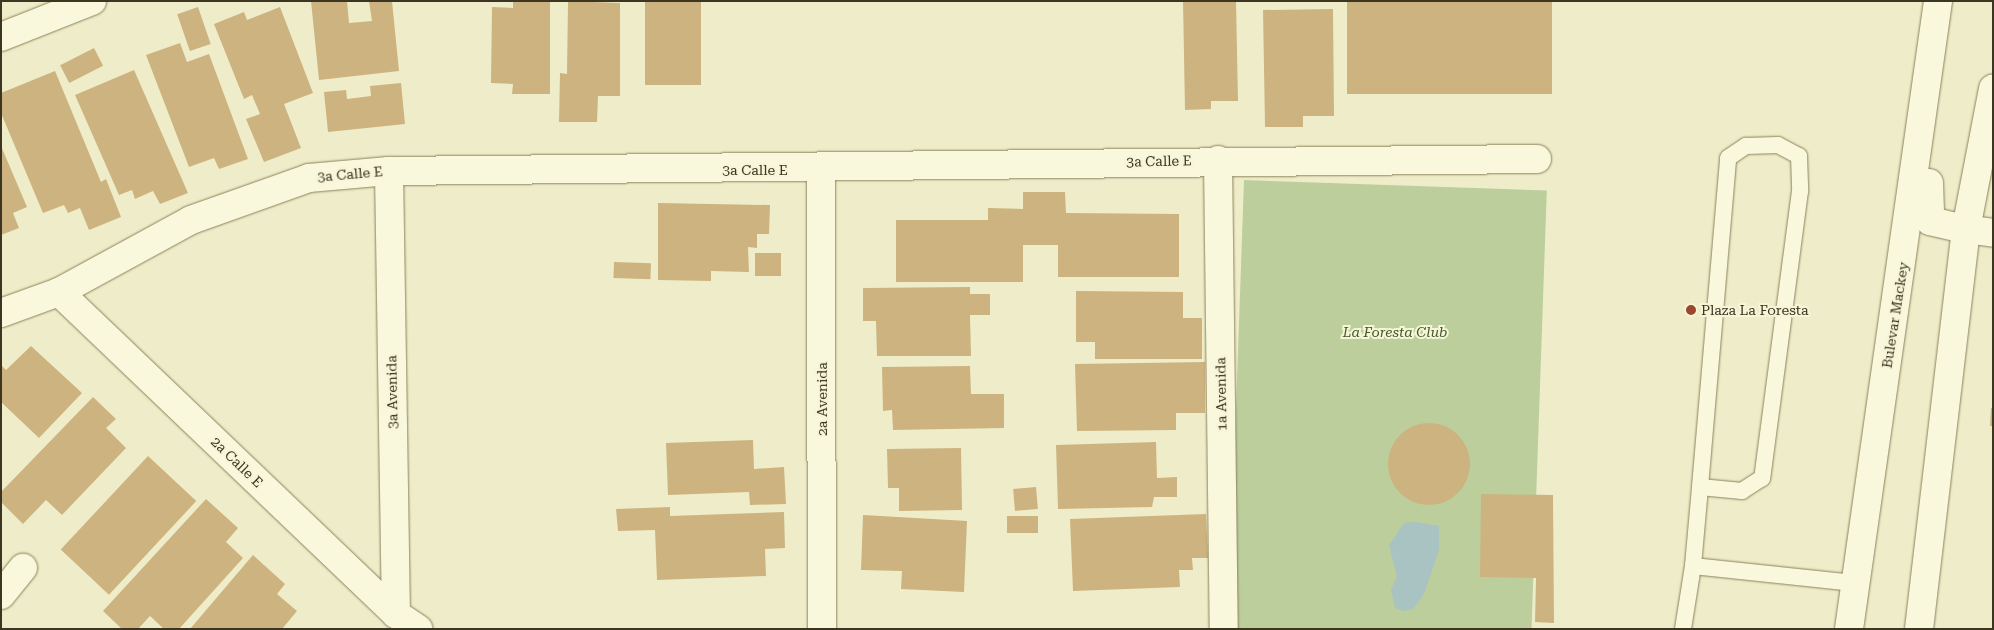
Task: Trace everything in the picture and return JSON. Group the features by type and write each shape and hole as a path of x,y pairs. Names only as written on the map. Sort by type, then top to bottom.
{"street":[{"path":"1,37 92,1"},
{"name":"Bulevar Mackey","path":"1849,629 1854,582 1923,131 1938,1"},
{"path":"1920,629 1966,229 1986,161 1993,89"},
{"path":"1923,131 1933,142 1930,221 1993,233"},
{"name":"3a Calle E","path":"1,313 59,292 209,214 309,178 389,171 821,169 1218,160 1538,159"},
{"name":"1a Avenida","path":"1218,160 1224,629"},
{"name":"2a Avenida","path":"821,169 822,629"},
{"name":"3a Avenida","path":"389,171 396,614"},
{"name":"2a Calle E","path":"59,292 396,614 418,629"},
{"path":"1,595 23,568"}],"lane":[{"path":"1683,629 1693,566 1728,158 1746,146 1778,144 1799,156 1800,191 1762,478 1742,491 1700,487"},
{"path":"1693,566 1854,582"}],"green space":[{"name":"La Foresta Club","path":"1244,180 1547,191 1532,629 1228,629"}],"water":[{"path":"1416,522 1439,526 1439,550 1424,594 1413,609 1403,611 1395,608 1391,589 1397,577 1389,545 1404,523"}],"building":[{"path":"311,1 347,1 349,23 372,21 369,1 392,1 399,71 319,80"},
{"path":"513,1 550,1 550,94 512,94 513,84 491,83 492,7 513,8"},
{"path":"568,1 620,3 620,96 598,96 597,122 559,122 560,73 567,74"},
{"path":"645,1 701,1 701,85 645,85"},
{"path":"1183,1 1236,1 1238,101 1211,101 1211,109 1185,110"},
{"path":"1347,1 1552,1 1552,94 1347,94"},
{"path":"198,7 211,44 190,51 177,14"},
{"path":"280,7 313,93 284,104 301,148 264,162 246,119 260,114 252,95 244,99 214,24 244,12 247,20"},
{"path":"1333,9 1334,116 1303,116 1303,127 1265,127 1263,10"},
{"path":"180,43 187,62 209,54 248,159 219,169 214,158 189,167 146,55"},
{"path":"94,48 103,66 69,83 60,65"},
{"path":"134,70 188,193 160,204 153,191 135,199 132,190 119,195 75,95"},
{"path":"55,71 101,182 106,179 121,217 89,230 80,208 68,213 64,205 43,213 1,113 1,93"},
{"path":"401,83 405,124 328,132 324,92 346,90 347,99 371,96 370,86"},
{"path":"1,146 27,207 13,213 19,228 1,235"},
{"path":"1023,192 1065,192 1066,213 1179,214 1179,277 1058,277 1058,245 1023,245 1023,282 896,282 896,220 988,220 988,208 1023,209"},
{"path":"658,203 770,205 769,234 757,234 757,248 748,247 749,272 711,271 711,281 658,280"},
{"path":"755,253 781,253 781,276 755,276"},
{"path":"614,262 651,263 650,279 613,278"},
{"path":"970,287 970,294 990,294 990,315 970,315 971,356 877,356 876,321 863,321 863,288"},
{"path":"1076,291 1183,292 1183,318 1202,318 1202,359 1095,359 1095,342 1076,342"},
{"path":"31,346 82,393 39,438 1,402 1,365 6,370"},
{"path":"1205,362 1205,413 1176,413 1176,430 1077,431 1075,364"},
{"path":"970,366 971,394 1004,394 1004,428 893,430 892,410 883,411 882,367"},
{"path":"93,397 116,419 106,428 126,448 62,515 46,500 23,524 1,502 1,492"},
{"path":"1991,408 1993,408 1993,426 1990,426"},
{"path":"1429,423 1445,426 1458,435 1467,448 1470,464 1467,480 1458,493 1445,502 1429,505 1413,502 1400,493 1391,480 1388,464 1391,448 1400,435 1413,426"},
{"path":"753,440 754,469 784,467 786,504 750,505 749,492 668,495 666,443"},
{"path":"1156,442 1157,478 1177,477 1177,497 1154,497 1152,507 1058,509 1056,445"},
{"path":"961,448 962,510 899,511 899,488 888,488 887,449"},
{"path":"148,456 196,501 109,595 61,550"},
{"path":"1036,487 1038,509 1015,511 1013,489"},
{"path":"1481,494 1553,495 1554,623 1535,622 1536,578 1480,577"},
{"path":"206,499 238,528 226,542 243,558 179,629 164,629 150,616 138,629 122,629 103,611"},
{"path":"670,507 670,516 784,512 785,548 765,549 766,576 657,580 655,530 618,531 616,509"},
{"path":"1206,514 1208,558 1192,558 1193,570 1179,570 1180,587 1073,591 1070,519"},
{"path":"863,515 967,521 964,592 901,589 902,571 861,570"},
{"path":"1007,516 1038,516 1038,533 1007,533"},
{"path":"253,555 285,584 277,594 297,611 282,629 190,629"}],"place":[{"name":"Plaza La Foresta","path":"1691,310"}]}
